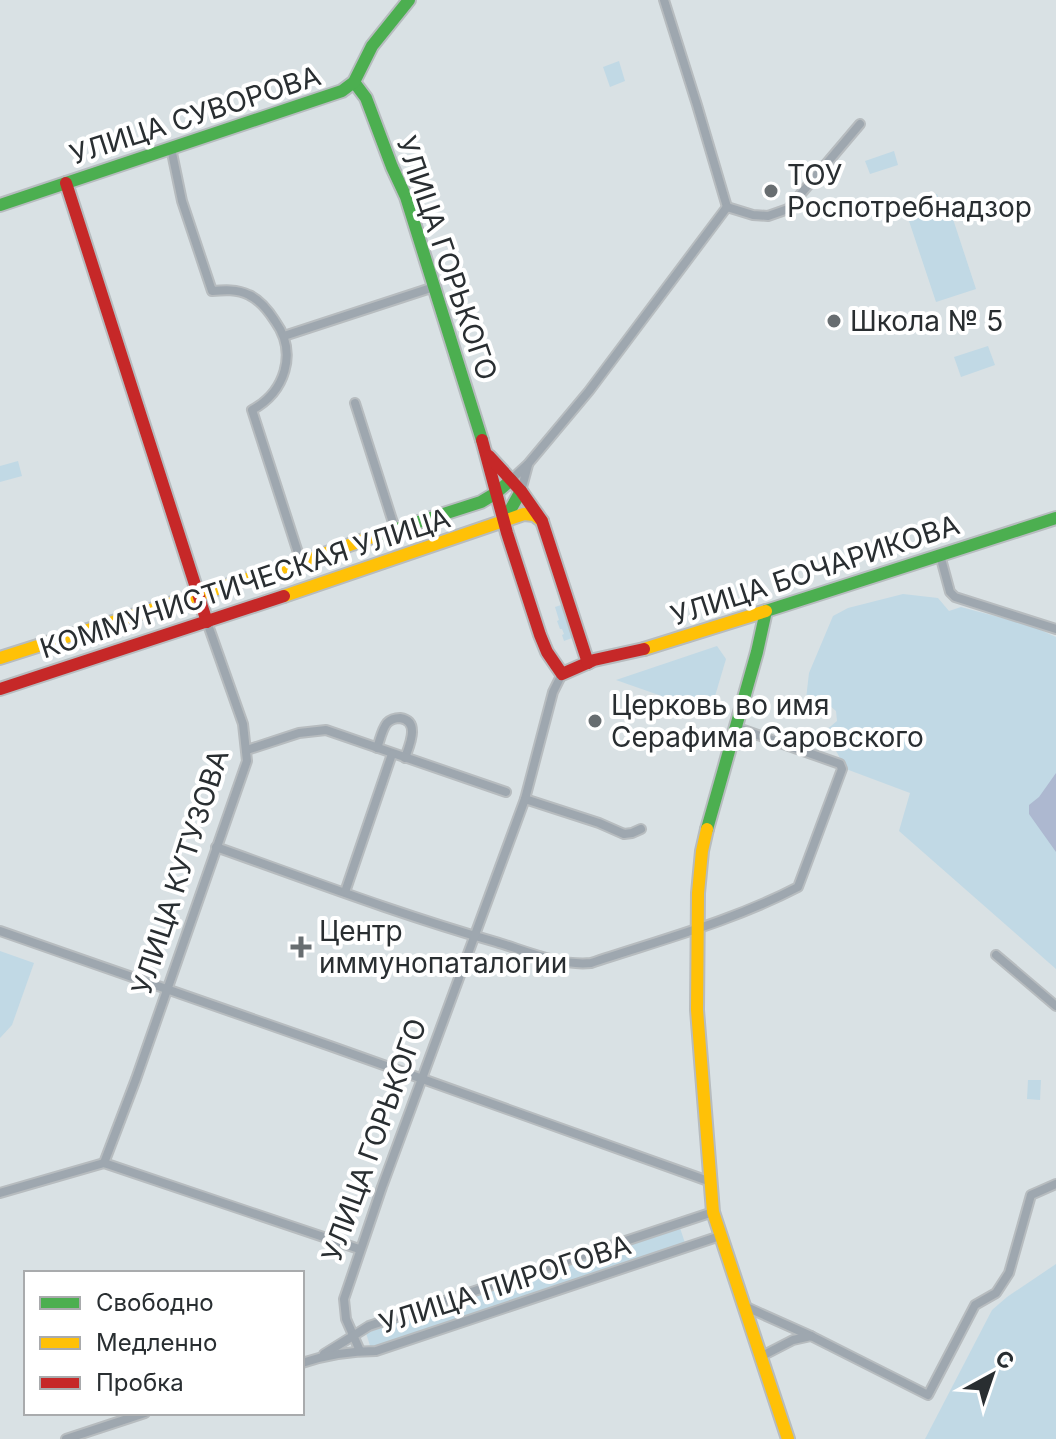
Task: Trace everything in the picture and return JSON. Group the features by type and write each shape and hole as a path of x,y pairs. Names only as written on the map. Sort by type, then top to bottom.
{"main road":[{"name":"УЛИЦА СУВОРОВА","path":"0,205 342,91 354,82 377,39 409,0"},
{"name":"УЛИЦА ГОРЬКОГО","path":"354,82 366,98 406,197 540,635 562,674"},
{"name":"УЛИЦА КУТУЗОВА","path":"66,183 207,622"},
{"path":"487,454 521,491 542,521 588,663"},
{"name":"КОММУНИСТИЧЕСКАЯ УЛИЦА","path":"0,658 481,502 511,480"},
{"path":"504,521 521,491"},
{"name":"КОММУНИСТИЧЕСКАЯ УЛИЦА","path":"0,689 529,513 542,521"},
{"name":"УЛИЦА БОЧАРИКОВА","path":"562,674 588,663 650,648 1056,518"},
{"path":"766,611 702,851 698,893 699,1044 713,1212 788,1439"}],"street":[{"path":"664,0 727,207"},
{"path":"727,207 768,216 788,209 860,124"},
{"path":"171,148 182,201 212,291 230,290 248,295 267,308 284,336 286,369 276,391 252,410 301,562"},
{"path":"511,480 528,464 619,351 727,207"},
{"path":"284,336 434,287"},
{"path":"355,403 395,529"},
{"path":"521,491 528,464"},
{"path":"940,555 950,592 955,597 1056,629"},
{"name":"УЛИЦА КУТУЗОВА","path":"104,1163 247,761 243,724 207,622"},
{"name":"УЛИЦА ГОРЬКОГО","path":"360,1351 346,1319 344,1299 359,1249 525,799 553,692 562,674"},
{"path":"377,748 389,721 403,719 411,725 413,735 405,758"},
{"path":"216,847 473,937 562,962 591,963 698,928 798,887 842,769 840,764 735,727"},
{"path":"247,750 299,733 326,730 506,792"},
{"path":"345,892 392,754"},
{"path":"525,799 624,834 641,829"},
{"path":"0,931 711,1182"},
{"path":"996,955 1056,1006"},
{"path":"0,1193 104,1163 359,1249"},
{"path":"744,1306 928,1395 975,1305 996,1293 1009,1273 1031,1195 1056,1184"},
{"name":"УЛИЦА ПИРОГОВА","path":"320,1357 369,1326 713,1212"},
{"name":"УЛИЦА ПИРОГОВА","path":"304,1362 320,1357 376,1351 720,1236"},
{"path":"760,1357 793,1340 811,1336"},
{"path":"66,1439 139,1415"}],"shaded area":[{"path":"619,61 625,81 610,87 603,67"},
{"path":"894,151 898,165 870,174 865,161"},
{"path":"937,194 944,214 934,218 951,213 976,289 936,302 904,206"},
{"path":"988,346 995,365 961,377 954,357"},
{"path":"18,461 22,476 0,482 0,466"},
{"path":"903,594 938,598 949,611 961,607 1032,626 1056,637 1056,969 899,831 910,793 846,769 825,731 837,721 836,711 830,706 820,708 817,704 811,707 806,699 809,673 833,616 848,608"},
{"path":"561,605 572,638 564,641 555,607"},
{"path":"717,646 726,659 710,713 616,680"},
{"path":"1056,773 1056,852 1029,814 1029,805 1039,797"},
{"path":"0,951 34,963 12,1025 0,1038"},
{"path":"1028,1080 1041,1080 1040,1100 1027,1099"},
{"path":"680,1228 685,1243 371,1349 366,1333"},
{"path":"1056,1264 1056,1439 925,1439 992,1310"}],"traffic: fast":[{"path":"0,205 342,91 354,82 372,46 409,0"},
{"path":"354,82 366,98 406,197 482,440"},
{"path":"375,536 481,502 511,480"},
{"path":"504,521 521,491"},
{"path":"707,829 766,611 1056,518"}],"traffic: slow":[{"path":"284,596 524,514 534,515 542,521"},
{"path":"0,658 375,536"},
{"path":"644,649 766,611"},
{"path":"707,829 698,893 697,1010 713,1212 788,1439"}],"traffic: jam":[{"path":"66,183 207,622"},
{"path":"482,440 507,533 540,635 562,674 594,660 644,649"},
{"path":"489,456 521,491 542,521 588,663"},
{"path":"0,689 284,596"}],"place":[{"name":"ТОУ Роспотребнадзор","path":"771,191"},
{"name":"Школа № 5","path":"834,321"},
{"name":"Церковь во имя Серафима Саровского","path":"595,721"},
{"name":"Центр иммунопаталогии","path":"301,947"}]}
